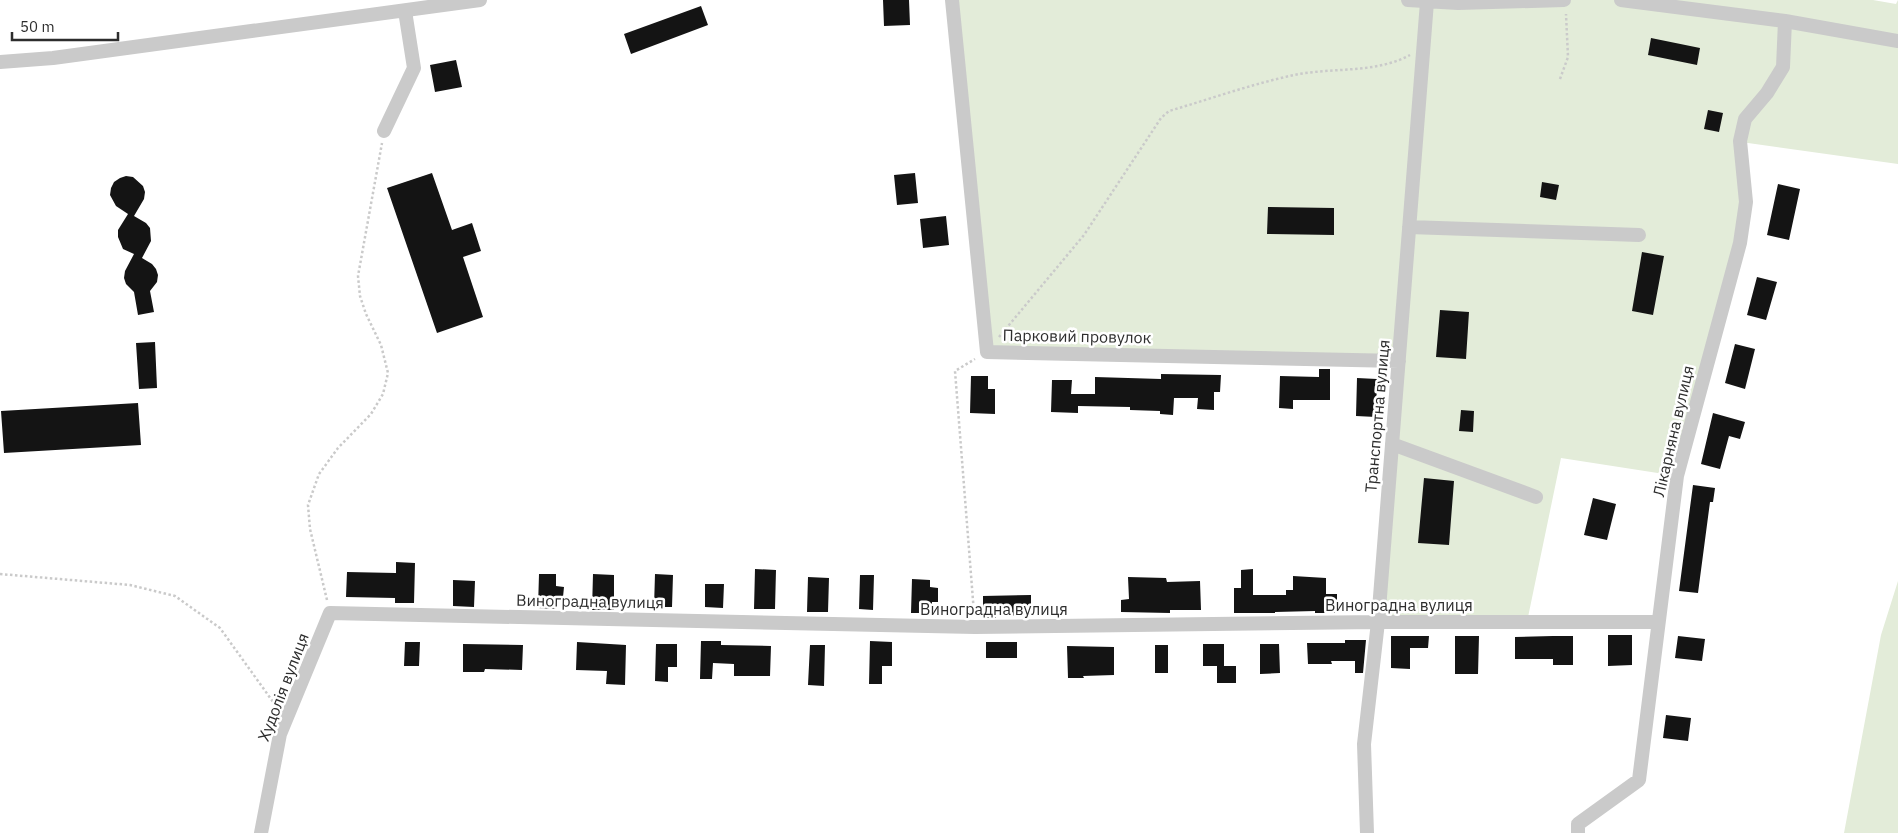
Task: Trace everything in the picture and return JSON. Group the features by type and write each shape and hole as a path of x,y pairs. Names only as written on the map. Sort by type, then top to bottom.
{"street":[{"path":"0,62 53,58 480,0"},
{"name":"Парковий провулок","path":"952,0 988,352 1399,361"},
{"path":"1408,0 1565,5"},
{"path":"1621,0 1785,21 1898,41"},
{"name":"Транспортна вулиця","path":"1367,833 1364,744 1378,622 1427,2"},
{"path":"384,131 414,68 405,11"},
{"name":"Лікарняна вулиця","path":"1578,833 1578,824 1639,780 1677,476 1740,243 1746,202 1740,142 1745,119 1767,94 1783,67 1785,21"},
{"path":"1409,227 1639,235"},
{"path":"1392,444 1536,498"},
{"name":"Виноградна вулиця","path":"330,613 976,627 1378,622 1658,622"},
{"name":"Худолія вулиця","path":"261,833 280,734 330,613"}],"path":[{"path":"1560,79 1568,57 1565,5"},
{"path":"976,627 955,371 988,352 1084,235 1161,118 1169,111 1295,75 1373,67 1402,59 1423,47"},
{"path":"330,613 310,528 308,505 319,474 338,448 371,414 383,394 388,373 381,345 366,314 360,296 358,276 384,131"},
{"path":"0,574 130,585 175,596 220,628 286,720"}],"green space":[{"path":"952,0 1873,0 1896,4 1898,0 1898,164 1741,142 1746,202 1677,476 1561,458 1527,622 1378,622 1398,361 987,352"},
{"path":"1898,581 1898,833 1844,833 1881,635"}],"building":[{"path":"883,0 909,0 910,25 884,26"},
{"path":"701,6 708,25 631,54 624,34"},
{"path":"1651,38 1700,48 1697,65 1648,55"},
{"path":"456,60 462,87 435,92 430,65"},
{"path":"1708,110 1723,113 1719,132 1704,129"},
{"path":"432,173 452,230 472,223 481,251 463,257 483,317 437,333 387,188"},
{"path":"915,173 918,203 897,205 894,175"},
{"path":"126,176 133,177 143,186 145,192 144,199 134,216 146,223 150,228 151,241 142,258 152,264 158,275 157,282 150,291 154,312 138,315 134,292 126,284 124,278 125,271 134,254 123,249 118,237 118,230 128,214 116,206 110,195 114,182"},
{"path":"1542,182 1559,185 1556,200 1540,197"},
{"path":"1778,184 1800,189 1789,240 1767,235"},
{"path":"1268,207 1334,208 1334,235 1267,234"},
{"path":"946,216 949,245 923,248 920,219"},
{"path":"1642,252 1664,256 1653,315 1632,311"},
{"path":"1757,277 1777,282 1766,320 1747,315"},
{"path":"1440,310 1469,312 1466,359 1436,357"},
{"path":"155,342 157,388 139,389 136,343"},
{"path":"1735,344 1755,349 1745,389 1725,383"},
{"path":"1319,369 1330,369 1330,400 1293,400 1293,409 1279,408 1280,376 1319,377"},
{"path":"1161,374 1221,375 1220,392 1214,392 1214,410 1197,409 1198,398 1174,398 1173,415 1160,414 1160,411 1130,410 1130,407 1078,406 1078,413 1051,412 1052,380 1072,380 1071,394 1095,394 1095,377 1161,379"},
{"path":"971,376 988,376 988,389 995,389 995,414 970,413"},
{"path":"1357,378 1377,379 1376,417 1356,416"},
{"path":"138,403 141,445 4,453 1,411"},
{"path":"1461,410 1474,411 1473,432 1459,431"},
{"path":"1713,413 1745,422 1740,439 1729,436 1720,469 1701,464"},
{"path":"1424,478 1454,481 1449,545 1418,543"},
{"path":"1693,485 1715,488 1713,502 1710,502 1698,593 1679,591"},
{"path":"1593,498 1616,504 1607,540 1584,535"},
{"path":"396,562 415,563 414,603 395,603 395,598 346,597 347,572 396,573"},
{"path":"755,569 776,570 775,609 754,609"},
{"path":"1253,569 1253,595 1286,595 1286,590 1293,590 1293,576 1326,578 1326,594 1337,594 1337,613 1315,613 1315,611 1234,613 1234,588 1241,588 1241,570"},
{"path":"539,574 556,574 556,586 564,587 563,597 557,597 557,609 538,608"},
{"path":"593,574 614,575 614,610 592,610"},
{"path":"655,574 673,575 672,607 654,607"},
{"path":"860,575 874,575 873,610 859,609"},
{"path":"808,577 829,578 828,612 807,612"},
{"path":"1128,577 1166,578 1167,582 1200,581 1201,610 1170,610 1170,613 1121,612 1121,600 1129,599"},
{"path":"912,579 930,580 930,587 938,588 938,602 932,602 932,613 911,613"},
{"path":"453,580 475,581 474,607 453,606"},
{"path":"705,584 724,584 723,608 705,607"},
{"path":"1031,595 1031,615 983,618 983,596"},
{"path":"1608,635 1632,635 1632,665 1608,666"},
{"path":"1391,636 1429,636 1428,648 1410,648 1410,669 1391,668"},
{"path":"1455,636 1479,636 1478,674 1455,674"},
{"path":"1573,636 1573,665 1553,665 1553,659 1515,659 1515,637"},
{"path":"1678,636 1705,639 1702,661 1675,658"},
{"path":"1345,640 1366,640 1363,673 1355,673 1355,661 1331,661 1332,664 1308,664 1307,643 1345,643"},
{"path":"701,641 721,641 721,645 771,646 770,676 734,676 734,664 713,663 712,679 700,679"},
{"path":"870,641 892,642 892,666 882,666 882,684 869,684"},
{"path":"405,642 420,642 419,666 404,666"},
{"path":"577,642 626,645 625,685 606,684 607,671 576,670"},
{"path":"986,642 1017,642 1017,658 986,658"},
{"path":"463,644 523,645 522,670 485,669 484,672 463,672"},
{"path":"656,644 677,644 677,667 668,667 668,682 655,681"},
{"path":"1203,644 1224,644 1224,666 1203,666"},
{"path":"1260,644 1279,644 1280,673 1260,674"},
{"path":"810,645 825,645 824,686 808,685"},
{"path":"1155,645 1168,645 1168,673 1155,673"},
{"path":"1067,646 1114,647 1114,675 1068,678"},
{"path":"1217,666 1236,666 1236,683 1217,683"},
{"path":"1666,715 1691,718 1688,741 1663,738"}]}
